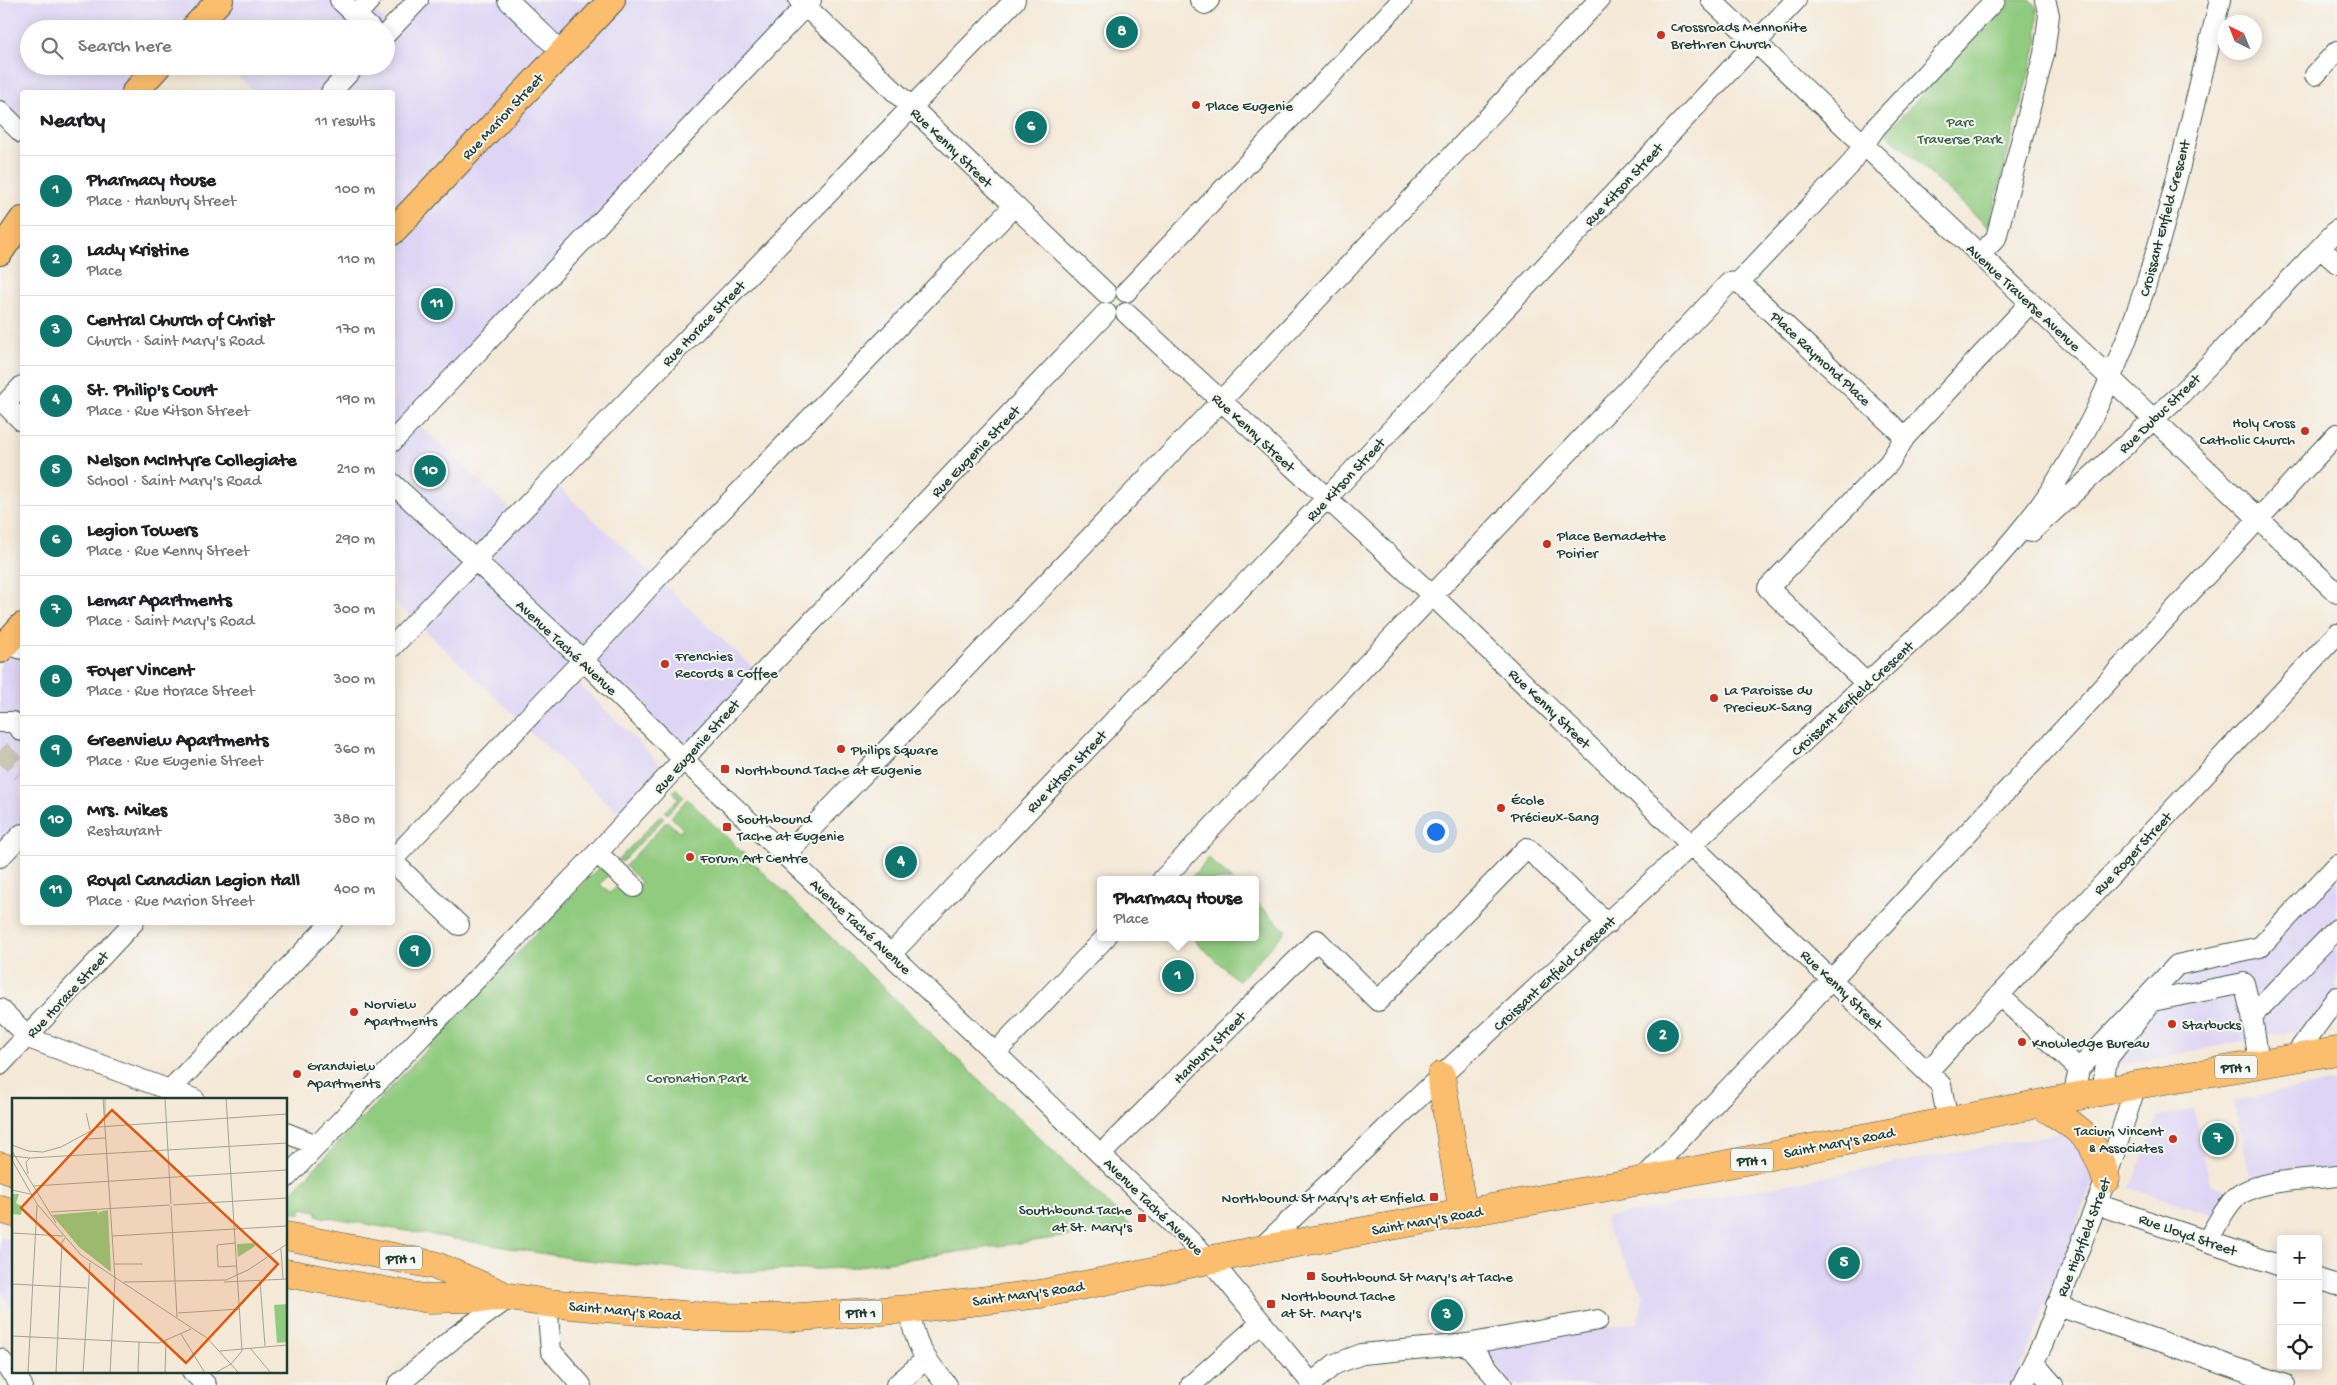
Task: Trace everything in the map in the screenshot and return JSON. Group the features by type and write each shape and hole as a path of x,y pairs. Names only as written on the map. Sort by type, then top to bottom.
{"highway":[{"name":"Saint Mary's Road","path":"288,1273 429,1299 510,1298 707,1317 786,1318 909,1309 1040,1294 1258,1250 1641,1181 2136,1085 2294,1056 2337,1051"},
{"path":"1441,1076 1463,1213"},
{"path":"2040,1104 2075,1127 2089,1139 2100,1158 2101,1191"},
{"path":"0,1208 12,1212"},
{"name":"Saint Mary's Road","path":"288,1236 434,1265 510,1298"}],"main road":[{"path":"202,20 220,0"},
{"name":"Rue Marion Street","path":"395,229 612,0"},
{"path":"136,90 150,75"},
{"path":"0,252 20,223"}],"street":[{"path":"340,0 361,20"},
{"path":"356,15 370,0"},
{"path":"395,24 418,0"},
{"path":"508,0 550,41"},
{"name":"Rue Horace Street","path":"395,644 1015,0"},
{"path":"1200,0 1205,4 1209,0"},
{"path":"1126,292 1402,0"},
{"path":"786,855 1220,402 1600,0"},
{"name":"Avenue Traverse Avenue","path":"1710,0 2337,593"},
{"name":"Rue Kitson Street","path":"891,954 1326,499 1796,0"},
{"path":"1166,876 1729,283 1738,282 1849,166 1876,127 1995,0"},
{"path":"1980,255 1996,238 2044,54 2049,15 2045,0"},
{"name":"Croissant Enfield Crescent","path":"1258,1250 1441,1076 1608,924 1972,586 2011,543 2055,484 2111,379 2136,317 2157,254 2220,0"},
{"path":"395,439 805,2"},
{"name":"Rue Kenny Street","path":"805,2 910,107 1106,293"},
{"path":"2315,75 2337,50"},
{"path":"333,90 347,75"},
{"path":"0,111 20,131"},
{"path":"395,857 583,660 657,578 1014,206"},
{"name":"Rue Dubuc Street","path":"1972,586 2181,394 2337,230"},
{"path":"2320,248 2337,263"},
{"name":"Place Raymond Place","path":"1738,282 1905,436"},
{"path":"1117,289 1126,292 1130,301 1126,313 1118,317 1106,313 1102,305 1106,293 1117,289"},
{"path":"1867,684 1768,588 1890,463 1905,436 2030,303"},
{"name":"Rue Eugenie Street","path":"288,1176 597,853 761,675 1106,313"},
{"name":"Rue Kenny Street","path":"1126,313 1220,402 1433,596 1941,1085 1948,1121"},
{"path":"20,388 5,404 20,419"},
{"path":"1641,1181 1832,980 2337,434"},
{"name":"Avenue Taché Avenue","path":"395,486 583,660 684,760 891,954 1210,1260 1313,1384"},
{"name":"Rue Roger Street","path":"1927,1072 2337,634"},
{"path":"0,722 13,722 20,729"},
{"path":"0,857 20,836"},
{"name":"Hanbury Street","path":"1101,1154 1317,940 1378,1001 1528,848 1608,924"},
{"path":"597,853 634,887"},
{"path":"395,863 459,925"},
{"path":"2073,1098 2079,1069 2177,965 2260,947 2337,865"},
{"name":"Rue Horace Street","path":"0,1065 131,925"},
{"path":"170,1090 329,925"},
{"path":"2252,1016 2337,929"},
{"path":"995,1053 1102,941"},
{"path":"2100,1092 2108,1058 2152,1002 2244,983 2252,1016 2259,1063"},
{"path":"1999,995 2079,1069"},
{"path":"2294,1056 2337,997"},
{"path":"0,1009 31,1039 191,1098"},
{"name":"Rue Highfield Street","path":"2022,1385 2034,1363 2101,1191 2136,1085"},
{"path":"288,1134 317,1145"},
{"path":"2207,1240 2235,1199 2249,1189 2270,1184 2337,1176"},
{"name":"Rue Lloyd Street","path":"2101,1191 2207,1240 2277,1265"},
{"path":"2321,1280 2337,1286"},
{"path":"398,1385 456,1336 510,1298"},
{"path":"547,1303 551,1351 580,1385"},
{"path":"2056,1305 2285,1385"},
{"path":"909,1309 914,1336 925,1360 946,1385"},
{"path":"1313,1384 1335,1364 1362,1354 1467,1344 1598,1320"},
{"path":"1190,1385 1261,1323"},
{"path":"1467,1344 1502,1385"},
{"path":"0,1359 22,1385"},
{"path":"896,1385 925,1360"},
{"path":"2034,1363 2054,1385"}],"shaded area":[{"path":"0,0 363,0 384,20 20,20 20,75 147,75 128,90 20,90 20,115 0,111"},
{"path":"418,0 811,0 413,420 517,515 551,480 761,675 684,760 583,660 522,722 395,602 395,90 253,90 237,75 395,75 395,24"},
{"path":"20,626 20,836 0,857 0,648"},
{"path":"572,677 659,763 660,770 621,815 524,727"},
{"path":"2337,867 2337,1023 2079,1073 2177,966 2260,949"},
{"path":"2337,1081 2337,1175 2252,1186 2234,1101"},
{"path":"2194,1109 2210,1184 2238,1194 2220,1217 2130,1188 2159,1116"},
{"path":"2070,1131 2096,1172 2025,1360 2010,1385 1513,1385 1483,1349 1638,1322 1644,1295 1608,1231 1605,1218"},
{"path":"0,1237 12,1240 12,1312 0,1288"}],"green space":[{"name":"Parc Traverse Park","path":"2010,0 2030,0 2037,7 2038,39 1988,227 1886,133"},
{"path":"676,788 684,797 667,814 665,811 678,798 673,791"},
{"name":"Coronation Park","path":"687,799 1132,1227 845,1268 716,1273 576,1259 317,1216 317,1211 302,1208 300,1214 288,1211 288,1197 293,1191 598,868 611,873 600,884 610,893 618,885 629,895 641,882 625,866 667,821 679,832 683,829 671,817"},
{"path":"661,815 664,818 622,862 618,860"},
{"path":"1209,858 1228,876 1193,876"},
{"path":"1259,905 1286,931 1238,981 1195,941 1259,941"}],"tunnel":[{"path":"0,750 20,770"}],"place":[{"name":"Foyer Vincent","path":"1122,32"},
{"name":"Crossroads Mennonite Brethren Church","path":"1661,35"},
{"name":"Place Eugenie","path":"1196,105"},
{"name":"Legion Towers","path":"1031,127"},
{"name":"Royal Canadian Legion Hall","path":"437,304"},
{"name":"Holy Cross Catholic Church","path":"2305,431"},
{"name":"Mrs. Mikes","path":"430,471"},
{"name":"Place Bernadette Poirier","path":"1547,544"},
{"name":"Frenchies Records & Coffee","path":"665,664"},
{"name":"La Paroisse du Precieux-Sang","path":"1714,698"},
{"name":"Philips Square","path":"841,749"},
{"name":"Northbound Tache at Eugenie","path":"725,769"},
{"name":"École Précieux-Sang","path":"1501,808"},
{"name":"Southbound Tache at Eugenie","path":"727,827"},
{"name":"Forum Art Centre","path":"690,857"},
{"name":"St. Philip's Court","path":"901,862"},
{"name":"Greenview Apartments","path":"415,951"},
{"name":"Pharmacy House","path":"1178,976"},
{"name":"Norview Apartments","path":"354,1012"},
{"name":"Starbucks","path":"2172,1024"},
{"name":"Lady Kristine","path":"1663,1036"},
{"name":"Knowledge Bureau","path":"2022,1042"},
{"name":"Grandview Apartments","path":"297,1074"},
{"name":"Tacium Vincent & Associates","path":"2173,1139"},
{"name":"Lemar Apartments","path":"2218,1139"},
{"name":"Northbound St Mary's at Enfield","path":"1434,1197"},
{"name":"Southbound Tache at St. Mary's","path":"1142,1218"},
{"name":"Nelson McIntyre Collegiate","path":"1844,1263"},
{"name":"Southbound St Mary's at Tache","path":"1311,1276"},
{"name":"Northbound Tache at St. Mary's","path":"1271,1304"},
{"name":"Central Church of Christ","path":"1447,1315"}]}
